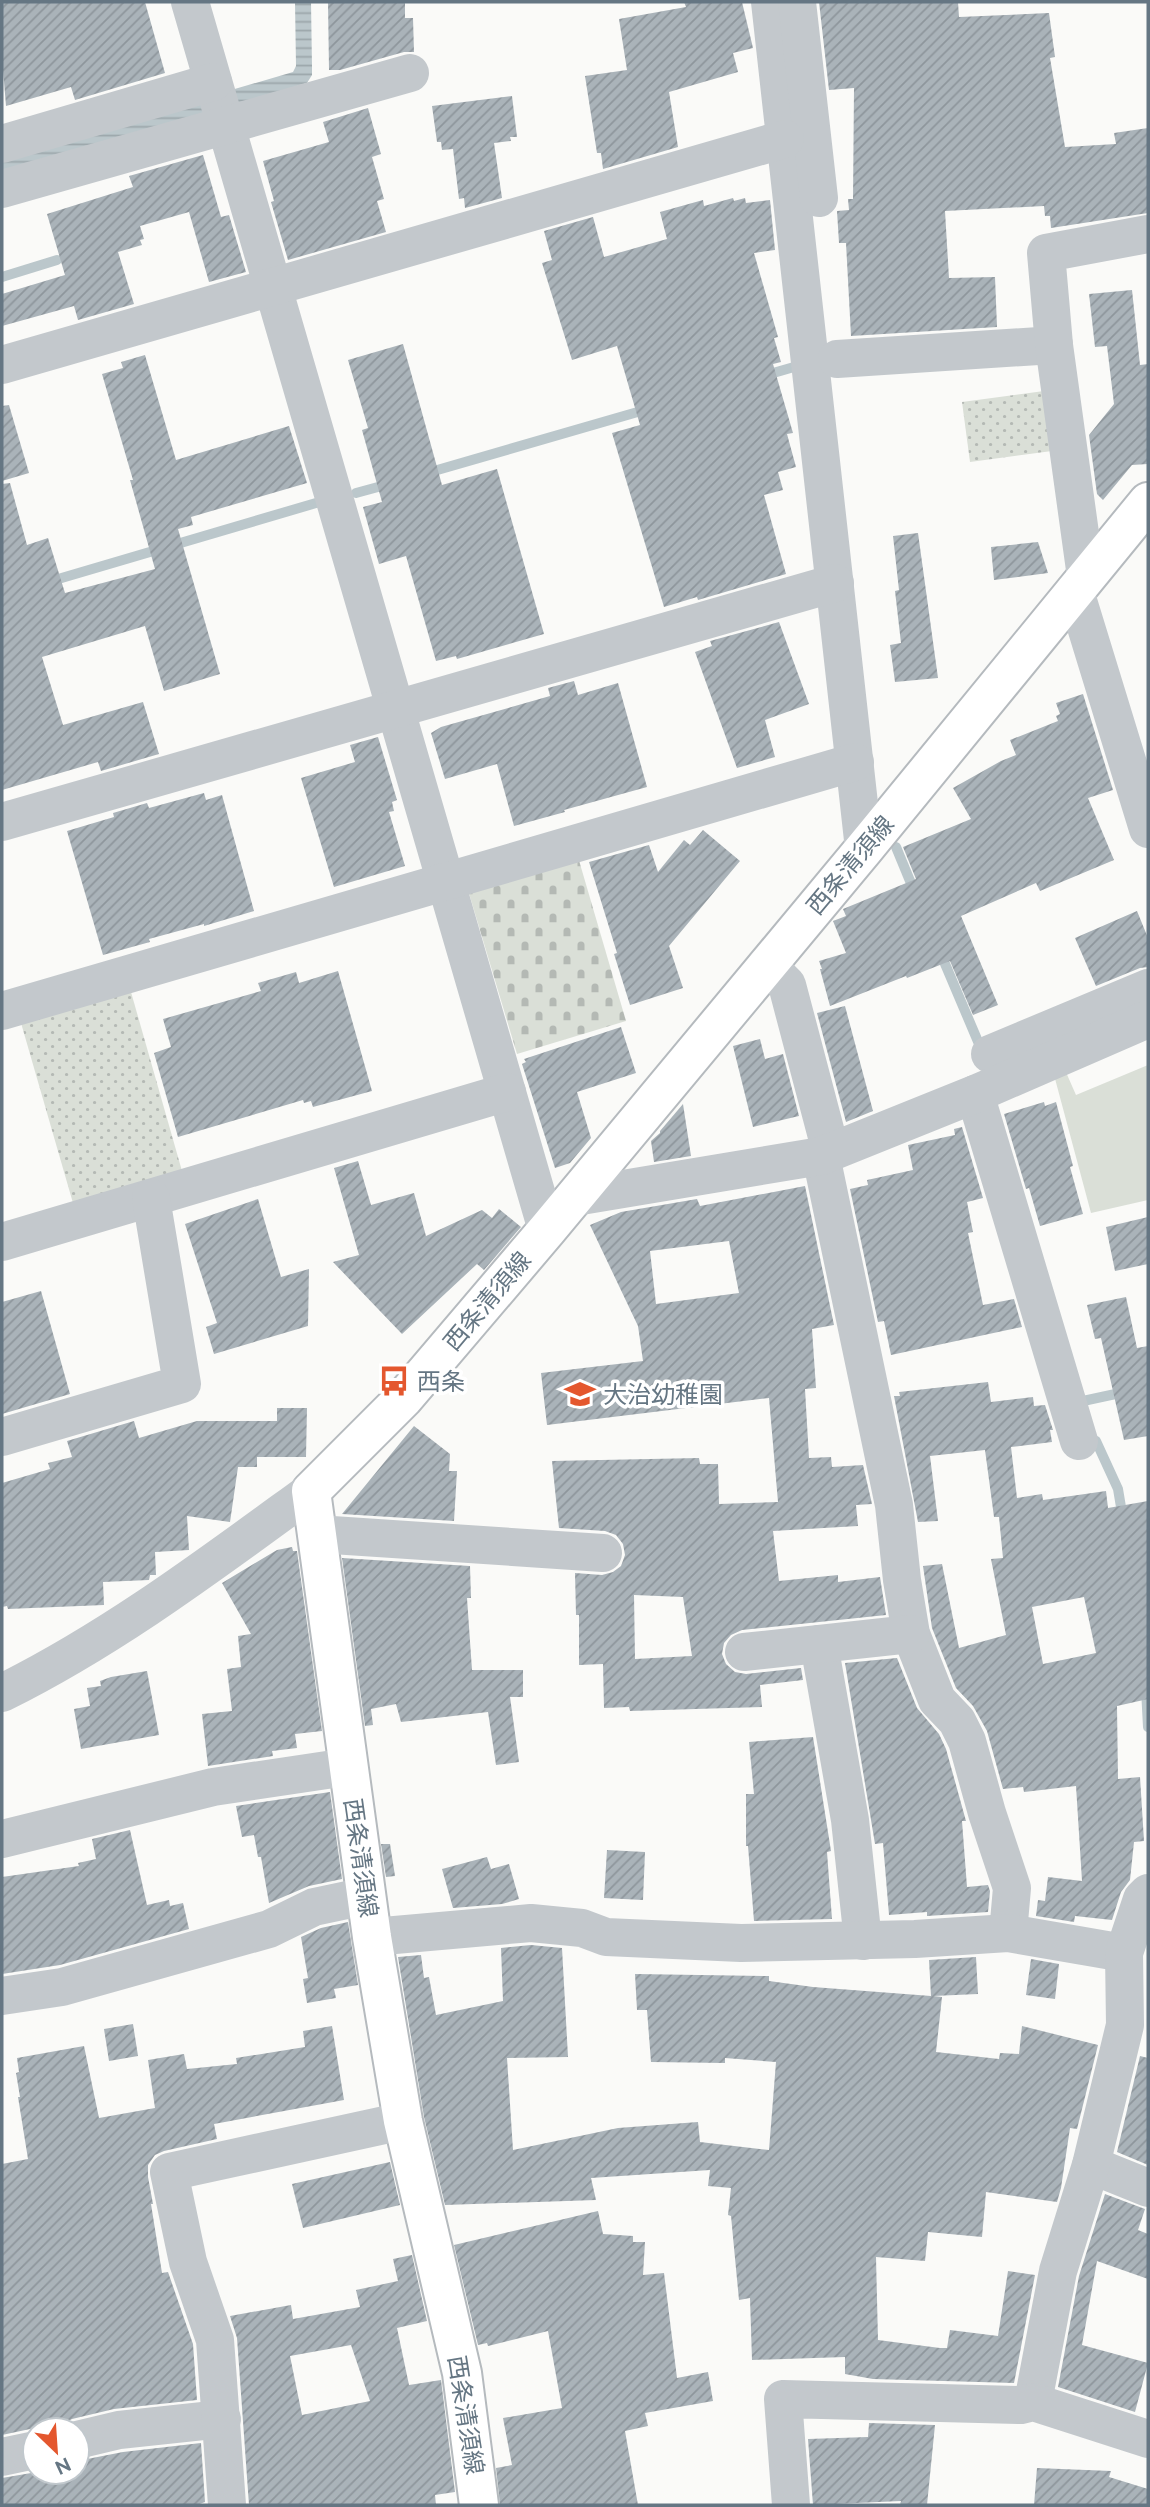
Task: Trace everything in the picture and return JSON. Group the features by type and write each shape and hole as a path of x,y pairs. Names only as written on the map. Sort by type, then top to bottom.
{"main road":[{"name":"西条清須線","path":"479,2505 462,2373 403,2121 372,1937 311,1491 404,1398 575,1197 1148,502"}],"street":[{"path":"190,2 547,1230"},
{"path":"770,2 855,762 876,835"},
{"path":"797,2 837,359 876,835"},
{"path":"2,144 410,73"},
{"path":"2,189 220,104"},
{"path":"2,365 785,139"},
{"path":"1147,814 1080,584 1046,253 1148,234"},
{"path":"837,359 1054,345"},
{"path":"2,822 835,583"},
{"path":"2,1011 855,762"},
{"path":"767,965 787,985 826,1154 894,1505 911,1634 937,1700 957,1721 967,1741 1012,1888 1008,1933"},
{"path":"575,1197 826,1154 975,1094 1013,1055 1148,988"},
{"path":"1013,1055 1148,1019"},
{"path":"2,1242 507,1092"},
{"path":"975,1094 1079,1441"},
{"path":"2,1437 182,1384 151,1198"},
{"path":"2,1693 34,1678 163,1599 311,1491"},
{"path":"317,1534 603,1553"},
{"path":"744,1652 911,1634"},
{"path":"819,1644 850,1819 863,1941"},
{"path":"2,1839 213,1787 347,1767"},
{"path":"1032,2402 1058,2272 1136,2026 1124,1953 1142,1899 1148,1893"},
{"path":"2,1996 62,1987 269,1929 314,1907 366,1896"},
{"path":"372,1937 531,1923 582,1928 606,1937 741,1943 863,1941 1008,1933 1124,1953"},
{"path":"227,2505 215,2340 188,2262 169,2172 403,2121"},
{"path":"1091,2165 1148,2188"},
{"path":"790,2505 783,2399 1021,2405 1032,2402 1148,2439"},
{"path":"91,2437 119,2430 222,2419"},
{"path":"2,2458 21,2453"}],"green space":[{"path":"1044,391 1052,451 970,462 962,402"},
{"path":"578,857 626,1021 517,1054 468,890"},
{"path":"129,985 184,1178 75,1210 19,1016"},
{"path":"1148,1065 1148,1200 1091,1213 1054,1075 1065,1070 1076,1095"}],"shaded area":[{"path":"295,2 311,2 312,75 307,83 2,175 2,157 293,72 296,66"}],"building":[{"path":"2,2 145,2 165,73 75,100 71,87 6,106 2,57"},
{"path":"328,2 405,2 405,18 413,18 414,52 404,52 340,70 329,70"},
{"path":"684,2 742,2 753,48 733,53 738,72 669,92 678,147 603,169 601,153 597,153 585,76 627,70 619,19 686,7"},
{"path":"819,2 958,2 959,17 1049,13 1055,57 1050,58 1065,147 1116,144 1114,133 1148,128 1148,213 1051,228 1050,216 1045,216 1044,206 945,211 949,278 995,277 997,327 851,336 846,243 839,243 837,211 849,210 848,199 853,199 854,88 829,90"},
{"path":"512,96 517,137 510,137 511,141 494,143 502,198 465,208 464,198 459,199 453,149 442,150 441,142 437,142 432,106"},
{"path":"368,108 381,154 372,157 384,199 377,201 386,232 288,260 271,202 274,201 263,161 329,142 323,122"},
{"path":"203,155 221,217 229,215 246,272 209,282 189,212 140,226 144,239 140,240 142,245 118,252 134,304 78,320 74,306 2,326 2,294 65,275 47,214 133,187 129,176"},
{"path":"733,198 734,201 745,198 746,203 770,200 775,250 754,253 778,337 774,338 781,362 773,364 793,433 787,434 796,467 778,472 783,490 764,495 786,574 698,600 697,597 664,607 612,433 640,425 617,346 572,360 542,263 552,260 544,231 593,217 604,257 667,239 660,212 703,200 704,206"},
{"path":"1132,290 1140,365 1148,364 1148,464 1132,465 1103,500 1097,494 1089,435 1114,404 1107,346 1095,347 1089,294"},
{"path":"403,344 442,485 497,469 544,634 457,659 456,656 436,661 406,556 379,564 363,507 382,502 362,430 368,428 348,360"},
{"path":"145,355 176,460 289,426 307,483 191,517 193,525 178,529 220,674 164,691 145,626 42,657 63,725 143,702 159,754 101,771 98,762 2,790 2,484 10,483 27,545 48,538 65,593 155,569 130,480 133,480 102,374 123,368 121,362"},
{"path":"9,405 29,473 2,481 2,406"},
{"path":"918,533 938,678 895,682 890,645 901,643 895,591 899,590 893,536"},
{"path":"1038,542 1048,573 994,580 991,547"},
{"path":"779,622 809,704 765,720 775,757 737,768 695,652 712,646 710,641"},
{"path":"574,681 578,695 618,683 647,787 514,826 497,764 445,779 431,733 441,727 550,696 548,688"},
{"path":"1083,694 1113,790 1088,798 1114,860 1040,891 1036,883 961,916 998,1005 973,1015 950,961 830,1006 819,961 846,953 833,921 846,916 843,909 916,879 903,847 971,819 953,788 1016,755 1010,740 1058,721 1056,716 1060,714 1056,703"},
{"path":"378,737 397,800 392,802 394,811 389,812 405,866 334,887 301,778 355,762 350,745"},
{"path":"204,793 206,800 222,795 254,911 149,939 150,942 103,955 67,831 114,817 113,813 147,803 149,808"},
{"path":"703,830 740,861 669,946 683,988 630,1005 589,862 649,845 658,872 684,840 690,845"},
{"path":"1137,911 1148,938 1148,967 1096,986 1075,938"},
{"path":"338,971 372,1091 313,1107 311,1101 304,1103 303,1100 178,1137 154,1053 171,1047 163,1019 261,991 258,983 296,972 299,983"},
{"path":"845,1006 873,1111 846,1122 817,1013"},
{"path":"621,1027 636,1073 577,1092 591,1138 570,1163 555,1168 522,1064 526,1062 524,1059"},
{"path":"760,1039 765,1059 783,1054 799,1116 753,1127 733,1046"},
{"path":"1044,1102 1045,1106 1056,1102 1083,1214 1040,1226 1004,1114"},
{"path":"683,1104 691,1156 654,1162 651,1141"},
{"path":"962,1127 983,1198 967,1202 973,1232 968,1233 983,1305 1014,1299 1022,1327 891,1355 884,1321 878,1322 850,1189 868,1185 867,1180 913,1170 908,1145 955,1135 954,1129"},
{"path":"358,1161 371,1205 414,1193 426,1236 482,1210 492,1218 499,1209 521,1227 484,1270 477,1264 402,1334 333,1262 359,1255 334,1168"},
{"path":"805,1186 834,1325 812,1329 816,1388 805,1389 809,1458 831,1457 832,1467 863,1465 872,1504 856,1505 858,1526 773,1531 779,1581 838,1575 838,1582 880,1577 886,1615 742,1630 731,1635 724,1643 722,1654 726,1664 735,1672 746,1674 801,1668 803,1680 760,1685 762,1707 630,1711 629,1707 604,1708 603,1664 579,1665 579,1615 576,1615 575,1573 602,1575 613,1572 621,1566 625,1555 623,1544 616,1535 605,1531 559,1528 552,1461 699,1458 700,1464 718,1464 719,1504 778,1502 769,1398 547,1425 541,1373 643,1361 638,1326 590,1225 621,1212 697,1199 700,1206","holes":["729,1241 739,1293 656,1304 650,1251","634,1595 683,1597 692,1656 635,1659"]},
{"path":"258,1199 281,1277 309,1269 308,1326 214,1354 206,1327 217,1323 185,1224"},
{"path":"1148,1217 1148,1264 1115,1271 1106,1227"},
{"path":"41,1291 70,1394 2,1414 2,1302"},
{"path":"1126,1297 1137,1348 1148,1346 1148,1436 1124,1440 1101,1338 1095,1339 1087,1305"},
{"path":"988,1382 991,1402 1033,1397 1034,1406 1045,1405 1053,1430 1050,1430 1052,1442 1011,1447 1017,1498 1042,1494 1043,1500 1106,1491 1108,1508 1148,1501 1148,1699 1117,1706 1118,1779 1140,1777 1144,1841 1134,1842 1130,1880 1121,1892 1112,1920 1075,1916 1074,1922 1036,1916 1038,1900 1045,1901 1048,1877 1082,1881 1076,1786 1024,1792 1023,1787 1003,1789 987,1731 973,1706 956,1688 932,1628 923,1566 942,1564 959,1648 1006,1635 991,1559 1003,1558 999,1517 994,1517 985,1450 930,1456 938,1521 918,1522 894,1396 900,1396 899,1392","holes":["1084,1597 1096,1653 1043,1664 1032,1607"]},
{"path":"277,1408 307,1408 306,1457 257,1457 257,1467 238,1467 230,1522 187,1516 189,1550 155,1552 156,1575 150,1575 149,1580 103,1582 104,1605 8,1609 7,1606 2,1607 2,1483 50,1469 48,1463 72,1457 67,1441 134,1421 139,1438 197,1421 277,1421"},
{"path":"414,1426 450,1454 449,1471 457,1471 454,1521 342,1514"},
{"path":"292,1547 293,1551 297,1551 322,1731 295,1734 297,1748 272,1751 273,1756 208,1766 202,1714 232,1711 227,1669 241,1667 238,1636 251,1634 222,1583 277,1550"},
{"path":"342,1558 470,1566 471,1598 467,1598 472,1670 523,1670 523,1697 510,1697 519,1762 496,1765 488,1712 401,1722 396,1704 371,1709 373,1725 365,1726"},
{"path":"897,1658 917,1708 939,1734 946,1749 966,1821 962,1821 967,1887 988,1885 988,1912 927,1916 927,1912 889,1915 883,1843 875,1844 845,1663"},
{"path":"147,1671 159,1735 81,1749 74,1709 90,1706 87,1688 101,1686 100,1681 111,1677"},
{"path":"813,1737 831,1851 827,1852 832,1919 754,1921 746,1846 746,1794 754,1794 749,1742"},
{"path":"330,1792 342,1879 309,1886 269,1903 254,1835 242,1837 236,1806"},
{"path":"130,1830 147,1905 169,1900 170,1906 183,1903 189,1929 60,1965 2,1974 2,1877 79,1866 78,1863 96,1859 92,1839"},
{"path":"381,1844 390,1844 395,1876 386,1877"},
{"path":"607,1850 645,1852 643,1900 604,1898"},
{"path":"487,1857 491,1869 509,1864 519,1899 502,1904 453,1908 442,1869"},
{"path":"348,1922 358,1985 334,1989 336,1998 307,2003 303,1979 308,1978 301,1937 321,1928"},
{"path":"531,1945 562,1948 568,2057 507,2058 513,2150 618,2128 698,2122 700,2142 769,2150 776,2062 725,2058 725,2063 651,2062 647,2010 637,2010 635,1974 769,1976 769,1981 813,1987 931,1996 929,1960 976,1957 978,1994 933,1996 942,1997 936,2052 999,2059 1000,2053 1019,2054 1022,2026 1098,2045 1077,2129 1070,2128 1057,2202 986,2192 982,2237 928,2232 925,2261 876,2257 878,2340 940,2348 947,2348 950,2330 998,2336 1008,2271 1035,2275 1014,2383 873,2379 845,2374 845,2357 752,2360 750,2298 739,2300 731,2216 728,2215 731,2188 708,2186 710,2170 591,2178 596,2200 445,2205 424,2117 398,1957 421,1955 424,1978 429,1977 436,2015 503,2001 501,1948"},
{"path":"1031,1959 1059,1964 1055,1999 1026,1995"},
{"path":"133,2024 138,2056 109,2061 104,2029"},
{"path":"332,2026 344,2100 214,2124 217,2139 164,2151 155,2155 148,2165 162,2273 168,2272 193,2344 197,2400 114,2409 85,2416 21,2416 21,2431 2,2435 2,2164 28,2159 18,2097 17,2058 84,2046 99,2118 155,2108 148,2060 184,2054 187,2069 237,2064 236,2058 305,2047 303,2031"},
{"path":"1140,2056 1148,2058 1148,2165 1117,2152"},
{"path":"390,2162 400,2205 303,2228 292,2184"},
{"path":"1105,2194 1145,2209 1138,2230 1148,2234 1148,2279 1097,2261 1082,2345 1148,2363 1135,2412 1058,2387 1079,2276"},
{"path":"598,2211 603,2234 633,2236 633,2242 645,2242 643,2275 664,2273 677,2378 708,2372 713,2401 645,2413 648,2426 625,2431 638,2505 500,2505 496,2468 512,2465 503,2418 562,2408 548,2331 488,2346 487,2343 478,2345 454,2245"},
{"path":"412,2255 427,2321 397,2328 409,2385 441,2380 455,2492 435,2495 436,2505 249,2505 237,2338 230,2316 291,2305 293,2319 360,2307 356,2290 398,2281 393,2259","holes":["351,2345 370,2401 302,2415 290,2356"]},
{"path":"869,2423 935,2425 927,2505 900,2505 901,2501 813,2505 808,2439 868,2437"},
{"path":"201,2443 205,2502 197,2505 2,2505 2,2478 21,2475 21,2486 91,2486 91,2458"},
{"path":"1037,2468 1111,2471 1109,2477 1148,2489 1148,2505 1034,2505"}],"waterway":[{"path":"2,277 57,260"},
{"path":"763,376 794,367"},
{"path":"427,473 648,409"},
{"path":"356,493 389,484"},
{"path":"48,582 316,503"},
{"path":"896,847 915,893"},
{"path":"940,952 982,1051"},
{"path":"1083,1401 1148,1387"},
{"path":"1096,1441 1118,1489 1123,1519"},
{"path":"1146,1689 1148,1727"}],"place":[{"name":"西条","path":"394,1381"},
{"name":"大治幼稚園","path":"580,1394"}]}
